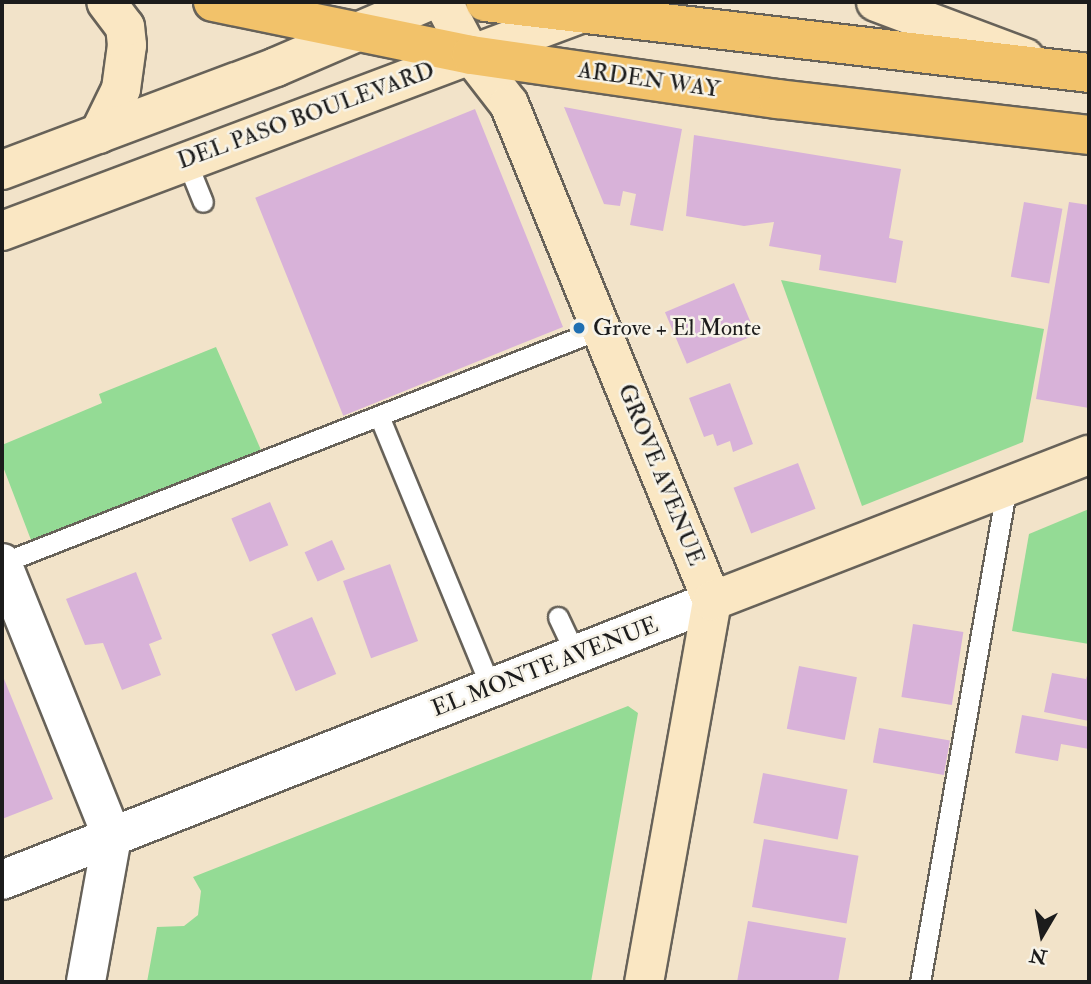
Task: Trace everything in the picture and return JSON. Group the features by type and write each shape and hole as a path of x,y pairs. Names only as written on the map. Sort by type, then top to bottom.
{"main road":[{"path":"99,134 115,109 127,53 125,27 106,2"},
{"name":"ARDEN WAY","path":"213,2 353,34 471,55 778,99 1089,135"},
{"path":"2,170 353,34 427,2"},
{"name":"GROVE AVENUE","path":"443,2 471,55 509,104 603,328 712,601"},
{"path":"485,2 596,8 1089,72"},
{"path":"876,2 1050,67"},
{"name":"DEL PASO BOULEVARD","path":"2,231 596,8"},
{"name":"EL MONTE AVENUE","path":"712,601 1089,455"},
{"path":"644,982 712,601"}],"street":[{"path":"2,563 112,837 86,982"},
{"name":"EL MONTE AVENUE","path":"2,880 712,601"}],"lane":[{"path":"186,160 203,202"},
{"path":"2,563 603,328"},
{"path":"379,416 491,688"},
{"path":"920,982 1007,485"},
{"path":"558,617 576,655"}],"green space":[{"path":"781,280 1044,329 1023,442 862,506"},
{"path":"216,347 261,450 31,540 2,464 2,445 102,403 99,394"},
{"path":"1089,509 1089,644 1012,631 1029,534"},
{"path":"628,706 638,713 591,982 147,982 157,927 184,926 198,915 201,891 193,877"}],"building":[{"path":"564,107 682,129 663,231 630,225 636,194 623,191 620,206 604,204"},
{"path":"475,109 563,327 343,416 255,198"},
{"path":"694,135 901,169 889,238 903,241 896,283 819,270 821,255 769,246 774,222 744,226 686,216"},
{"path":"1024,202 1062,209 1049,284 1011,277"},
{"path":"1069,202 1089,205 1089,408 1036,399"},
{"path":"734,283 756,335 687,364 665,312"},
{"path":"730,383 753,444 733,452 730,441 717,446 713,434 704,437 689,398"},
{"path":"798,463 816,509 751,533 734,488"},
{"path":"270,502 288,545 250,562 231,518"},
{"path":"332,540 345,569 318,581 305,552"},
{"path":"390,564 418,641 371,658 343,581"},
{"path":"136,572 162,639 149,644 161,675 122,690 103,643 85,645 66,599"},
{"path":"312,617 336,674 296,691 271,634"},
{"path":"913,624 963,632 952,705 901,697"},
{"path":"799,666 857,677 845,740 787,729"},
{"path":"1089,669 1089,721 1044,712 1052,673 1086,679"},
{"path":"2,674 53,799 2,819"},
{"path":"1022,715 1089,727 1089,749 1061,744 1058,761 1015,753"},
{"path":"879,728 950,741 944,775 873,762"},
{"path":"763,773 847,789 838,839 753,823"},
{"path":"764,839 859,856 847,924 752,907"},
{"path":"748,921 846,938 838,982 737,982"}],"place":[{"name":"Grove + El Monte","path":"579,328"}]}
